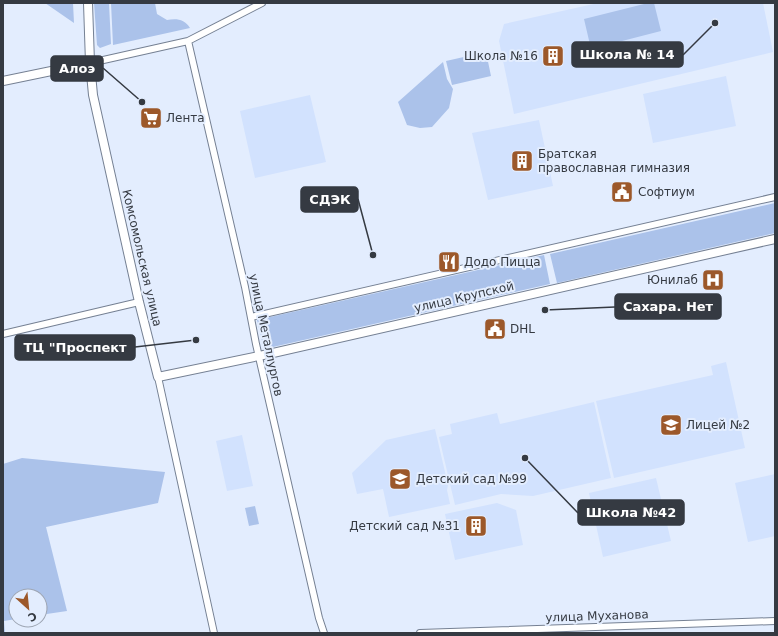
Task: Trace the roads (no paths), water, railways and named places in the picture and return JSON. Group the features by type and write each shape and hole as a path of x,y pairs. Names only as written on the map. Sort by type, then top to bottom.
{"main road":[{"name":"Комсомольская улица","path":"88,3 90,63 93,95 139,302 158,377"},
{"path":"3,81 90,63"},
{"name":"улица Крупской","path":"158,377 259,356 775,239"}],"street":[{"path":"90,63 188,41 262,3"},
{"name":"улица Металлургов","path":"188,41 319,618 324,633"},
{"path":"251,317 775,197"},
{"path":"3,334 139,302"},
{"name":"Комсомольская улица","path":"158,377 214,633"},
{"name":"улица Муханова","path":"420,633 775,621"}],"place":[{"name":"Школа № 14","path":"715,23"},
{"name":"Школа №16","path":"553,56"},
{"name":"Алоэ","path":"142,102"},
{"name":"Лента","path":"151,118"},
{"name":"Братская православная гимназия","path":"522,161"},
{"name":"Софтиум","path":"622,192"},
{"name":"СДЭК","path":"373,255"},
{"name":"Додо Пицца","path":"449,262"},
{"name":"Юнилаб","path":"713,280"},
{"name":"Сахара. Нет","path":"545,310"},
{"name":"DHL","path":"495,329"},
{"name":"ТЦ \"Проспект","path":"196,340"},
{"name":"Лицей №2","path":"671,425"},
{"name":"Школа №42","path":"525,458"},
{"name":"Детский сад №99","path":"400,479"},
{"name":"Детский сад №31","path":"476,526"}]}
